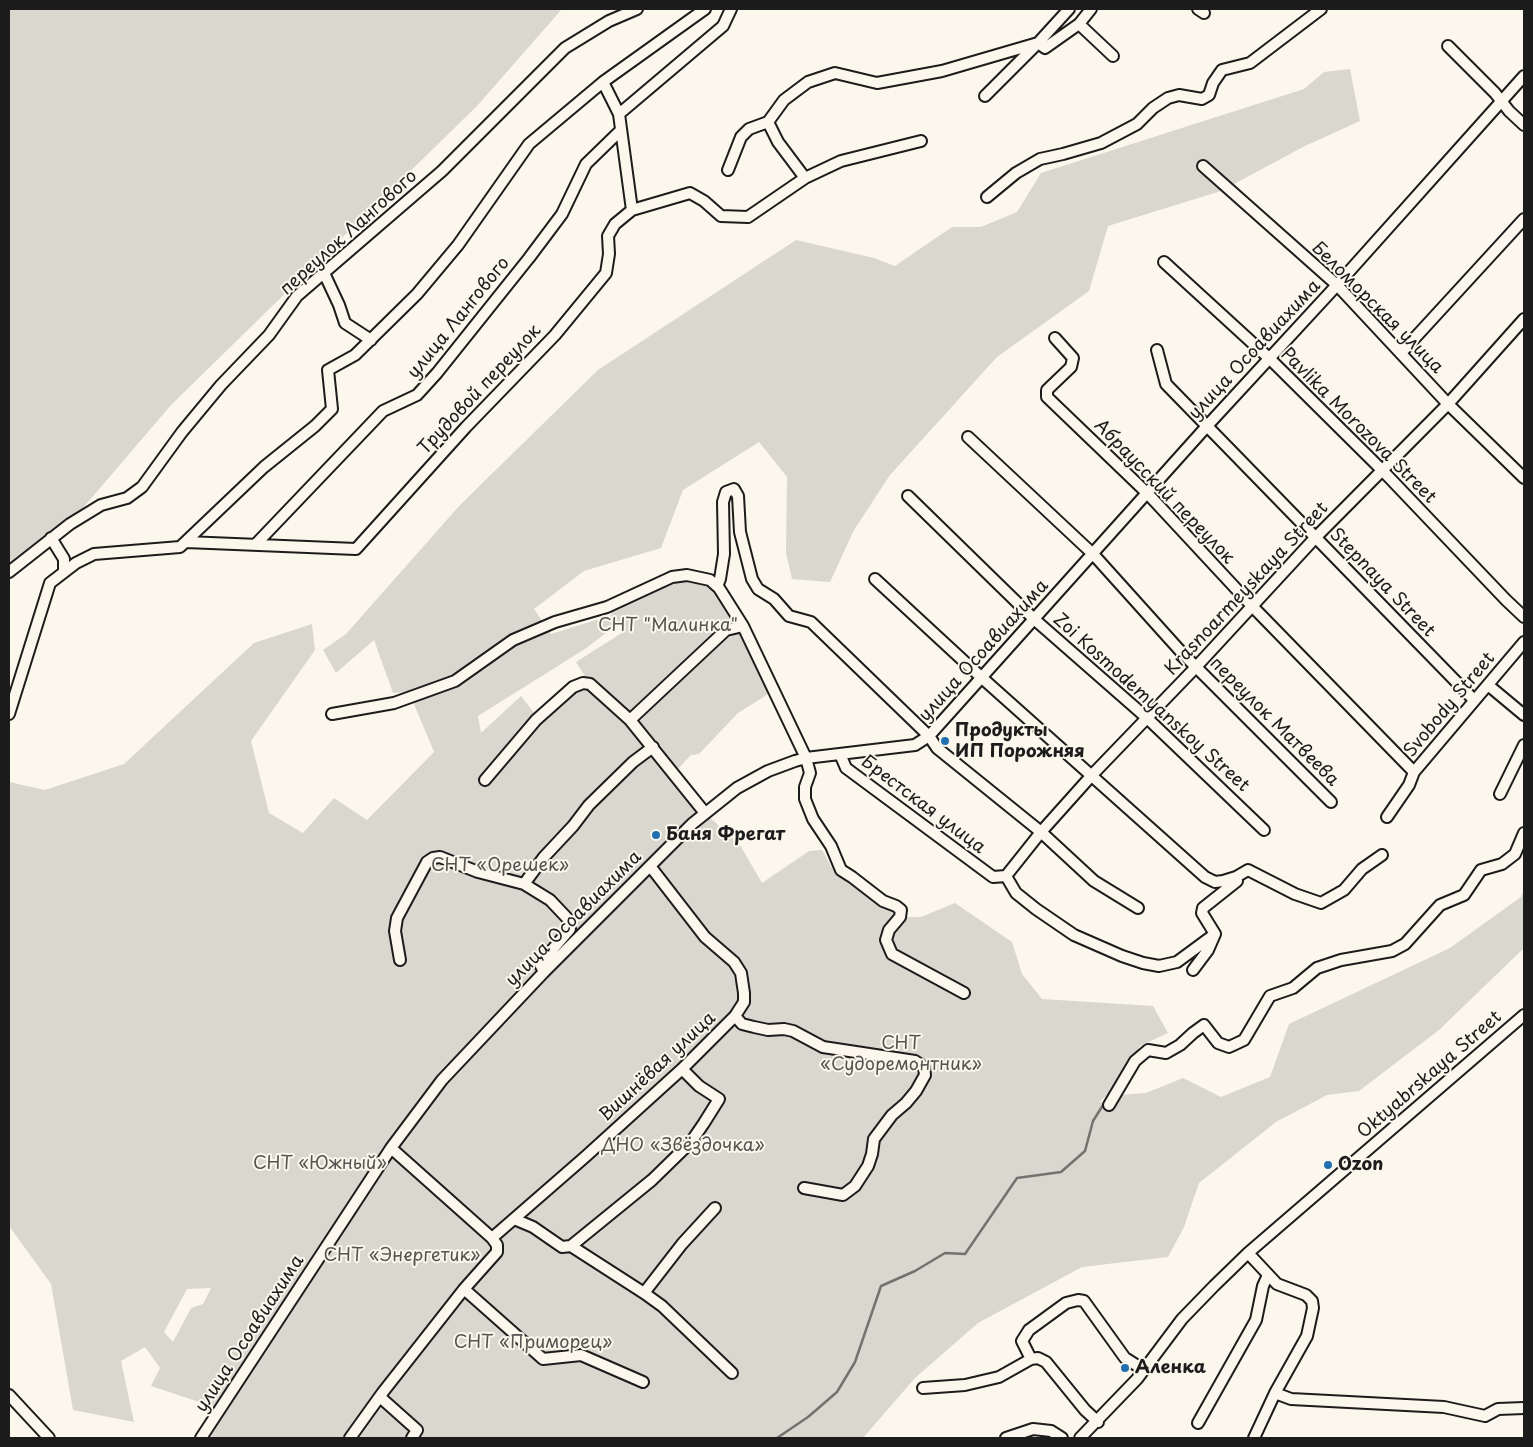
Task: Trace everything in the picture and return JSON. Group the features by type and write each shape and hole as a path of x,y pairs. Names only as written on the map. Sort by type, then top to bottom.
{"street":[{"name":"переулок Лангового","path":"9,572 70,524 101,504 128,498 142,487 182,432 269,334 297,296 442,171 565,48 609,21 637,9"},
{"path":"9,714 50,583 76,563 94,554 180,547 186,542 264,467 315,426 332,409 328,370 355,355 417,294 458,245 529,144 603,82 704,9"},
{"path":"619,114 723,26 731,9"},
{"path":"985,96 1069,9"},
{"path":"728,170 741,137 749,129 768,122 784,100 808,82 835,73 877,83 942,72 1038,43 1046,48 1079,24 1091,9"},
{"path":"987,197 1016,174 1040,159 1102,143 1121,133 1137,124 1153,108 1168,98 1179,95 1202,99 1209,95 1213,82 1222,70 1250,63 1321,9"},
{"path":"1079,24 1113,56"},
{"path":"1448,46 1524,125"},
{"name":"улица Осоавиахима","path":"201,1438 391,1148 442,1080 544,972 692,824 737,788 768,771 806,758 915,745 929,736 1524,76"},
{"path":"603,82 619,114 632,210"},
{"path":"768,122 778,142 805,178 841,162 921,141"},
{"name":"улица Лангового","path":"254,545 383,411 416,395 437,373 562,214 586,164 621,130"},
{"name":"Беломорская улица","path":"1203,166 1337,285 1448,404 1524,478"},
{"name":"Трудовой переулок","path":"186,542 356,549 466,427 555,335 606,273 609,254 608,236 615,224 632,210 690,193 704,201 721,216 748,217 805,178"},
{"path":"1401,353 1524,220"},
{"name":"Pavlika Morozova Street","path":"1164,262 1270,359 1524,617"},
{"path":"324,273 345,323 371,340"},
{"name":"Krasnoarmeyskaya Street","path":"1006,876 1041,832 1092,775 1253,607 1315,538 1448,404 1524,319"},
{"name":"Абраусский переулок","path":"1055,338 1073,358 1071,367 1047,390 1048,397 1148,494 1253,607 1414,772"},
{"name":"Stepnaya Street","path":"1157,350 1166,384 1474,700"},
{"name":"переулок Матвеева","path":"968,437 1093,554 1183,654 1331,802"},
{"path":"717,586 724,554 723,502 726,492 734,489 738,496 740,532 752,579 758,589 774,600 789,616 811,622 929,736 937,748 1041,832 1094,881 1138,908"},
{"name":"Zoi Kosmodemyanskoy Street","path":"908,496 1034,619 1147,718 1264,830"},
{"path":"52,538 64,559 64,572"},
{"path":"332,714 394,703 455,680 513,640 555,622 607,607 672,577 687,575 710,580 717,586 743,626 806,758 810,773 805,787 805,799 813,818 832,846 841,870 852,876 883,901 901,910 900,917 890,930 886,940 892,954 964,992"},
{"path":"875,579 981,677 1205,877 1215,882 1236,877 1248,870 1295,894 1321,903 1344,890 1362,869 1382,856"},
{"path":"630,720 726,630 743,626"},
{"name":"Svobody Street","path":"1387,817 1409,785 1414,772 1524,642"},
{"path":"485,780 536,720 572,687 583,683 590,684 630,720 705,813"},
{"path":"1488,685 1524,715"},
{"path":"1500,794 1524,745"},
{"path":"524,884 544,857 573,826 588,805 633,762 653,747"},
{"name":"Брестская улица","path":"840,754 846,768 993,877 1006,876"},
{"path":"1109,1105 1135,1061 1148,1050 1166,1053 1180,1045 1193,1032 1204,1025 1218,1043 1229,1046 1244,1040 1270,996 1293,988 1317,968 1341,960 1392,950 1405,944 1440,905 1464,896 1481,870 1502,864 1515,854 1524,833"},
{"path":"400,960 396,930 397,918 427,862 433,858 440,858 478,872 524,884 550,900 568,919 570,929 540,964 544,972"},
{"name":"Вишнёвая улица","path":"492,1238 585,1158 682,1069 735,1016 744,1002 741,973 734,962 705,937 650,866"},
{"path":"1006,876 1016,893 1074,935 1143,963 1159,966 1177,962 1215,934"},
{"path":"1215,934 1202,913 1203,908 1237,881 1236,877"},
{"path":"1193,970 1208,950 1215,934"},
{"name":"Oktyabrskaya Street","path":"1080,1438 1098,1422 1144,1370 1182,1319 1214,1286 1248,1254 1524,1015"},
{"path":"735,1016 742,1024 768,1030 784,1029 793,1031 823,1047 915,1061 924,1067 925,1075 916,1091 892,1115 874,1140 868,1166 855,1186 843,1196 804,1188"},
{"path":"514,1219 533,1227 562,1247 571,1246 652,1180 691,1142 719,1099 698,1086 682,1069"},
{"path":"350,1438 464,1289 497,1252 497,1245 492,1238 391,1148"},
{"path":"644,1293 682,1244 715,1208"},
{"path":"571,1246 662,1306 732,1373"},
{"path":"1248,1254 1276,1284 1306,1295 1312,1300 1313,1308 1307,1336 1275,1393 1254,1438"},
{"path":"1198,1423 1256,1320 1263,1286 1268,1275"},
{"path":"464,1289 543,1359 581,1355 643,1382"},
{"path":"1031,1359 1022,1341 1029,1330 1066,1303 1078,1300 1084,1301 1125,1358 1144,1370"},
{"path":"923,1388 965,1385 999,1377 1031,1359 1038,1358 1046,1362 1085,1410 1098,1422"},
{"path":"1275,1393 1291,1399 1444,1407 1485,1416 1498,1409 1524,1408"},
{"path":"9,1394 32,1421 50,1438"},
{"path":"380,1397 417,1430 412,1438"},
{"path":"1006,1438 1033,1429 1051,1431 1062,1438"}],"green space":[{"path":"9,9 562,9 477,106 171,405 59,536 9,576"},
{"path":"1350,69 1360,121 1305,146 1221,191 1108,226 1089,291 997,357 890,475 854,530 830,582 792,579 786,553 787,477 759,442 683,490 661,548 584,571 534,609 551,634 612,615 607,607 687,575 719,588 773,691 738,713 699,754 691,755 674,773 705,813 740,845 762,883 809,851 822,850 832,868 900,917 921,917 955,903 1012,942 1022,974 1042,999 1153,1006 1168,1033 1140,1046 1110,1093 1100,1101 1108,1109 1120,1095 1146,1093 1183,1078 1221,1097 1270,1077 1289,1024 1450,948 1521,897 1524,890 1524,948 1439,1030 1359,1091 1327,1095 1276,1122 1199,1183 1184,1227 1168,1257 1082,1267 978,1323 915,1378 863,1438 201,1438 220,1409 151,1386 160,1368 145,1347 121,1361 134,1422 73,1410 51,1284 9,1226 9,782 45,790 124,764 254,643 312,624 315,650 251,741 269,813 303,833 334,798 367,820 434,752 409,692 393,693 374,640 336,673 323,650 346,634 460,505 598,370 796,240 874,258 895,266 952,227 981,227 1017,212 1041,173 1304,89 1324,72","holes":["619,623 625,631 576,662 586,678 583,683 538,718 521,696 481,733 478,716 585,649","211,1288 203,1304 191,1308 173,1342 164,1332 187,1289"]}],"waterway":[{"path":"777,1438 808,1417 837,1392 855,1362 881,1286 915,1271 945,1253 965,1254 1017,1178 1061,1172 1085,1151 1093,1121 1105,1102"}],"place":[{"name":"Продукты ИП Порожняя","path":"945,741"},
{"name":"Баня Фрегат","path":"656,835"},
{"name":"Ozon","path":"1328,1165"},
{"name":"Аленка","path":"1125,1368"}],"park label":[{"name":"СНТ \"Малинка\"","path":"668,626"},
{"name":"СНТ «Орешек»","path":"500,866"},
{"name":"СНТ «Судоремонтник»","path":"901,1054"},
{"name":"ДНО «Звёздочка»","path":"683,1146"},
{"name":"СНТ «Южный»","path":"320,1164"},
{"name":"СНТ «Энергетик»","path":"402,1256"},
{"name":"СНТ «Приморец»","path":"533,1343"}]}
